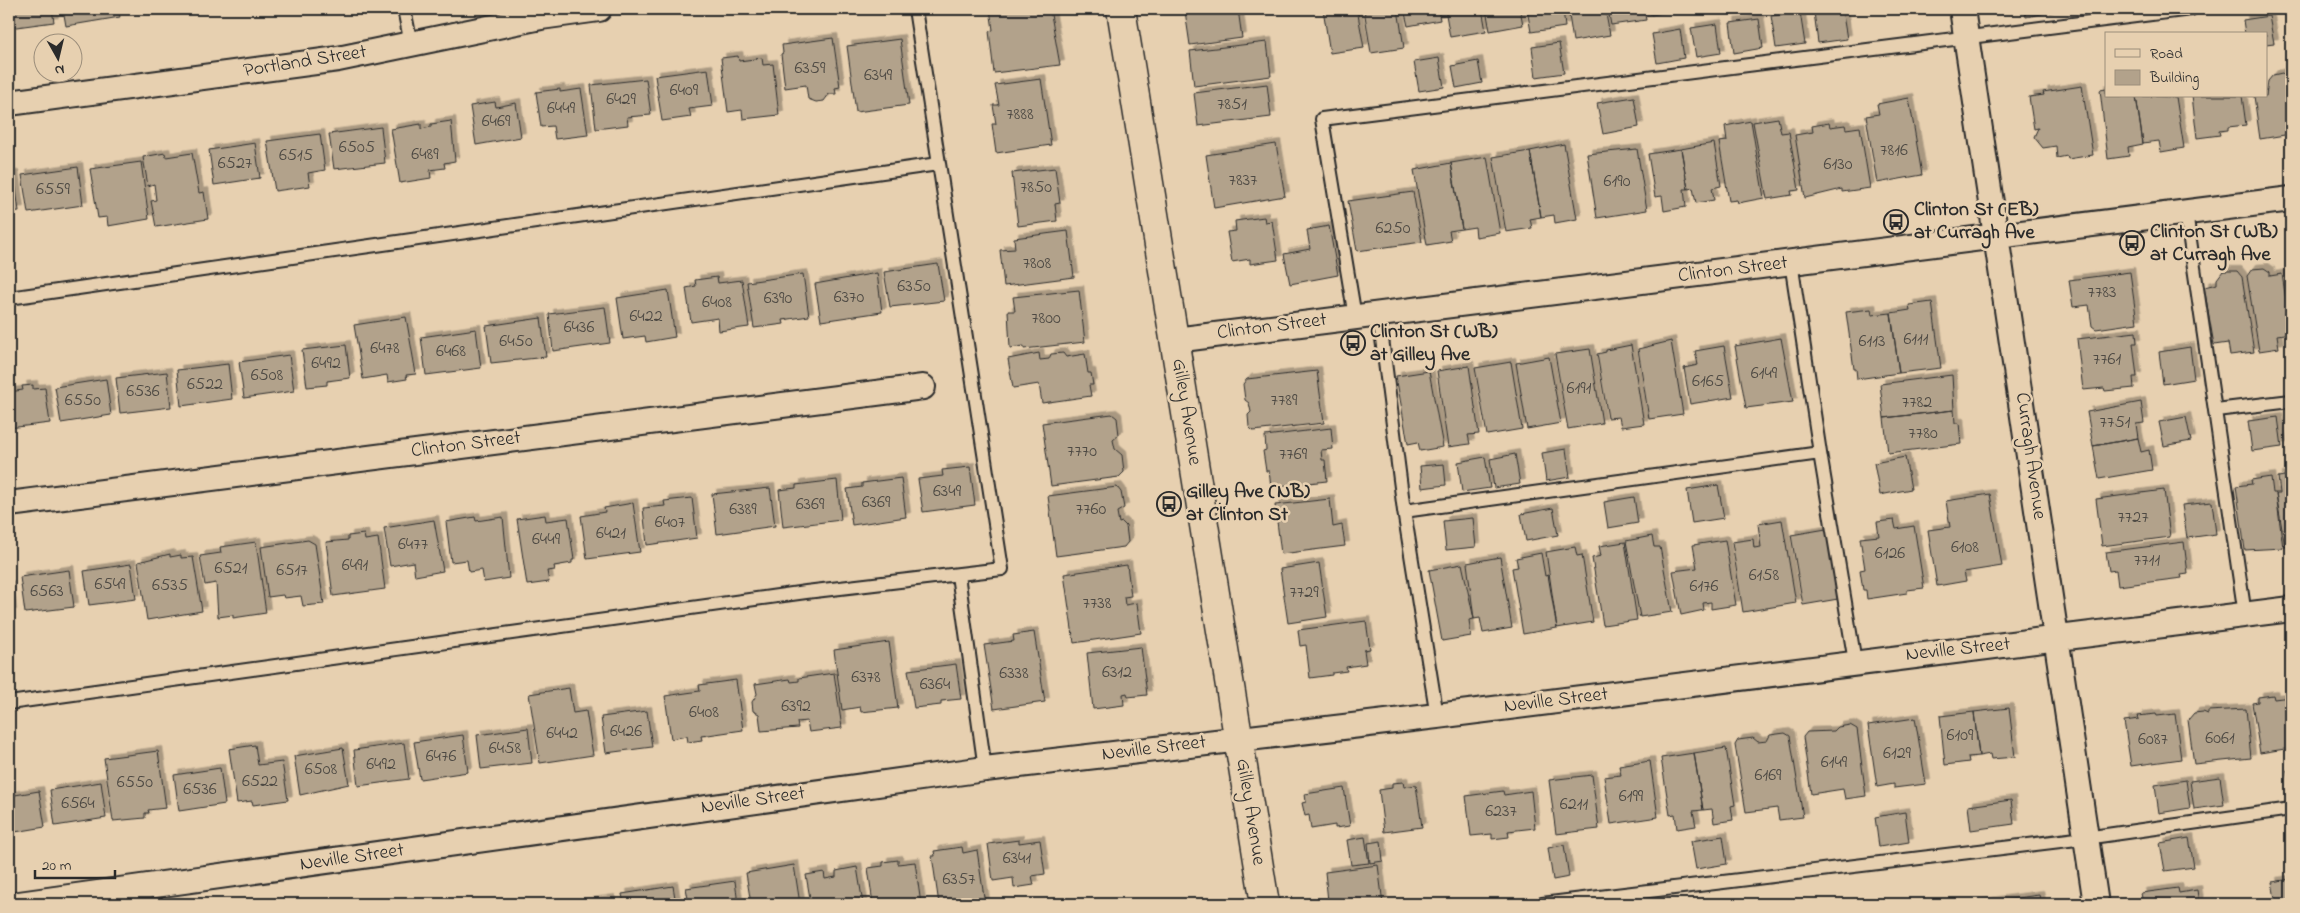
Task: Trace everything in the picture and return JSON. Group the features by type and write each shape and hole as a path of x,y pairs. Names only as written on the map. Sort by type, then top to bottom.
{"street":[{"name":"Portland Street","path":"9,103 338,59 541,16 599,9"},
{"name":"Gilley Avenue","path":"1121,9 1265,904"},
{"name":"Curragh Avenue","path":"1962,9 2096,904"},
{"name":"Clinton Street","path":"1175,340 2291,200"},
{"name":"Clinton Street","path":"9,504 923,387"},
{"name":"Neville Street","path":"19,904 985,769 1437,716 1855,662 2291,609"}],"lane":[{"path":"404,9 411,44"},
{"path":"9,703 806,592 1002,569 915,9"},
{"path":"1355,317 1322,119 2191,9"},
{"path":"9,298 938,164"},
{"path":"2186,213 2245,615"},
{"path":"1791,262 1820,453 1855,662"},
{"path":"1379,314 1404,511 1437,716"},
{"path":"2216,410 2291,401"},
{"path":"1404,511 1820,453"},
{"path":"958,575 985,769"},
{"path":"1542,904 2085,838 2291,809"}],"building":[{"path":"9,9 52,9 54,22 9,28"},
{"path":"63,9 118,9 120,17 66,26"},
{"path":"990,9 1050,9 1060,65 994,73 989,31 993,30"},
{"path":"1238,9 1242,38 1190,45 1185,11"},
{"path":"1323,9 1357,9 1364,48 1330,53"},
{"path":"1364,9 1398,9 1404,48 1371,53"},
{"path":"1404,9 1438,9 1440,20 1408,26"},
{"path":"1445,9 1482,9 1486,31 1450,37"},
{"path":"1486,9 1520,9 1523,25 1490,31"},
{"path":"1527,9 1563,9 1565,27 1531,32"},
{"path":"1568,9 1605,9 1610,35 1573,41"},
{"path":"1608,9 1644,9 1646,20 1611,25"},
{"path":"1650,9 1683,9 1683,10 1651,15"},
{"path":"1842,9 1847,39 1818,43 1814,12"},
{"path":"2024,9 2057,9 2057,11 2026,17"},
{"path":"1800,12 1805,44 1776,48 1771,16"},
{"path":"2269,16 2274,43 2268,44 2268,32 2245,32 2243,20"},
{"path":"1759,19 1763,48 1734,53 1730,23"},
{"path":"1717,24 1721,53 1696,57 1691,28"},
{"path":"1680,29 1684,58 1657,63 1652,34"},
{"path":"833,38 840,87 835,88 836,94 829,94 824,101 816,102 808,99 806,85 785,88 781,54 783,53 782,45"},
{"path":"900,39 909,105 856,112 847,46"},
{"path":"1267,42 1271,76 1194,86 1190,51"},
{"path":"1559,43 1564,73 1536,77 1532,47"},
{"path":"738,56 739,61 762,58 763,65 773,64 779,115 743,119 742,110 728,112 721,58"},
{"path":"1439,58 1444,87 1419,91 1414,62"},
{"path":"1478,61 1482,83 1456,88 1452,66"},
{"path":"708,69 713,106 689,109 691,117 662,121 655,76"},
{"path":"2282,73 2291,81 2291,134 2260,139 2254,98 2268,98 2268,81 2273,75"},
{"path":"646,79 651,115 627,117 628,125 596,129 591,85"},
{"path":"1041,79 1051,145 996,153 992,124 996,124 993,105 999,105 995,85"},
{"path":"1267,84 1271,117 1198,126 1194,93"},
{"path":"2082,86 2093,155 2068,159 2067,156 2057,158 2056,146 2043,148 2034,137 2038,128 2034,129 2029,97 2044,95 2043,92"},
{"path":"560,89 560,92 581,89 588,135 555,139 553,126 541,127 536,92"},
{"path":"2105,89 2105,98 2136,98 2143,144 2128,147 2129,156 2108,159 2100,90"},
{"path":"1634,97 1639,127 1603,134 1597,103"},
{"path":"1909,98 1922,175 1877,183 1866,116 1879,114 1877,104"},
{"path":"2136,98 2176,98 2184,148 2161,152 2159,141 2143,143"},
{"path":"2192,98 2242,98 2246,125 2228,127 2228,130 2219,131 2220,135 2197,138"},
{"path":"495,102 496,107 516,103 521,137 476,145 470,106"},
{"path":"1778,118 1781,133 1789,132 1799,190 1791,191 1792,195 1767,199 1753,122"},
{"path":"451,121 455,161 444,163 445,168 430,170 431,178 400,183 391,129 421,124 421,129 431,127 431,124"},
{"path":"1751,121 1764,198 1738,203 1737,200 1729,201 1719,142 1727,141 1725,126"},
{"path":"1829,123 1830,127 1845,125 1846,129 1860,127 1870,188 1842,192 1842,189 1805,198 1795,135 1813,132 1812,126"},
{"path":"381,127 385,163 334,169 329,134"},
{"path":"320,134 325,170 308,173 310,186 275,191 267,141"},
{"path":"255,143 260,178 214,185 209,150"},
{"path":"1714,143 1721,186 1712,188 1714,200 1696,203 1693,188 1688,189 1681,149"},
{"path":"1276,144 1285,196 1214,208 1206,155"},
{"path":"1564,144 1577,219 1555,223 1554,215 1541,217 1530,151"},
{"path":"1637,149 1647,210 1597,218 1587,154"},
{"path":"1681,149 1688,189 1684,189 1686,207 1664,211 1662,196 1655,197 1648,154"},
{"path":"1530,151 1541,217 1530,219 1532,228 1506,232 1493,157"},
{"path":"165,153 166,157 192,153 199,193 204,192 208,219 156,227 151,201 156,200 154,184 148,186 143,157"},
{"path":"1487,157 1500,233 1476,237 1475,227 1462,229 1451,163"},
{"path":"141,162 149,219 108,226 107,217 98,218 90,169"},
{"path":"1451,163 1462,229 1449,231 1451,241 1427,245 1414,170"},
{"path":"78,167 83,205 28,213 22,175"},
{"path":"1055,168 1060,203 1055,204 1057,221 1018,226 1012,173"},
{"path":"9,175 14,175 19,211 9,212"},
{"path":"1413,192 1422,242 1357,251 1348,201"},
{"path":"1264,217 1265,222 1272,221 1278,260 1250,264 1250,259 1232,262 1227,232 1236,231 1235,221"},
{"path":"1329,226 1338,275 1290,284 1284,254 1310,249 1307,230"},
{"path":"1068,231 1074,277 1004,286 1000,250 1015,249 1014,238"},
{"path":"2287,263 2291,263 2291,293"},
{"path":"938,264 944,301 890,307 884,272"},
{"path":"2264,268 2270,272 2270,276 2282,274 2291,333 2277,335 2279,348 2259,351 2247,276 2252,269"},
{"path":"2223,271 2237,271 2242,277 2254,352 2230,355 2228,343 2214,345 2204,287 2217,284 2217,279"},
{"path":"2130,272 2137,323 2096,329 2092,326 2089,305 2073,307 2069,280"},
{"path":"877,273 882,312 821,321 815,284"},
{"path":"803,274 809,316 783,320 784,324 754,328 747,282"},
{"path":"717,277 718,283 742,280 749,327 719,331 718,318 691,322 686,288 696,286 695,280"},
{"path":"668,290 675,337 646,342 645,336 623,339 617,298"},
{"path":"1079,290 1085,342 1024,349 1024,346 1010,348 1008,311 1015,311 1013,297"},
{"path":"1932,302 1941,368 1899,373 1891,313 1910,310 1909,305"},
{"path":"605,307 610,343 553,351 549,314"},
{"path":"1871,309 1872,315 1891,313 1899,373 1857,379 1846,312"},
{"path":"406,317 416,374 406,375 407,379 388,382 387,375 363,379 354,325"},
{"path":"541,318 546,357 491,363 486,326"},
{"path":"476,329 481,368 426,375 421,337"},
{"path":"2136,332 2137,343 2133,343 2137,377 2133,377 2134,388 2105,391 2104,388 2083,390 2077,339"},
{"path":"1781,338 1793,402 1746,408 1735,346"},
{"path":"1671,341 1683,414 1649,419 1638,349"},
{"path":"346,345 350,378 327,381 327,385 307,387 302,350"},
{"path":"1631,345 1644,424 1621,427 1619,417 1608,418 1597,354 1606,352 1606,350"},
{"path":"1724,346 1733,397 1690,404 1684,368 1698,365 1695,351"},
{"path":"2190,347 2194,379 2163,384 2159,352"},
{"path":"1590,349 1602,423 1568,429 1555,354"},
{"path":"1039,353 1040,360 1049,359 1051,354 1063,353 1066,357 1085,354 1088,373 1091,373 1093,385 1089,385 1091,396 1042,403 1039,384 1013,388 1008,359"},
{"path":"289,355 294,391 244,398 239,362"},
{"path":"1549,357 1561,423 1527,429 1516,363"},
{"path":"1511,362 1522,429 1487,435 1475,368"},
{"path":"228,364 232,399 181,406 177,370"},
{"path":"1469,366 1479,434 1468,435 1470,444 1448,447 1437,371"},
{"path":"1317,371 1324,423 1253,431 1249,427 1248,415 1251,412 1249,403 1245,400 1243,384 1247,379"},
{"path":"1429,371 1443,447 1420,451 1418,442 1408,444 1396,376"},
{"path":"167,372 171,407 120,413 116,378"},
{"path":"1952,375 1954,410 1884,418 1880,384"},
{"path":"106,379 111,415 61,423 55,387"},
{"path":"33,385 33,389 45,388 50,423 9,428 9,392 23,390 22,386"},
{"path":"2141,402 2144,423 2136,424 2138,438 2093,446 2087,412"},
{"path":"1954,410 1955,423 1959,423 1961,444 1888,453 1884,418"},
{"path":"1112,414 1117,418 1119,435 1113,440 1115,449 1122,455 1124,472 1119,477 1051,486 1042,423"},
{"path":"2186,417 2191,441 2164,446 2159,422"},
{"path":"2278,417 2282,447 2252,451 2248,421"},
{"path":"1331,428 1333,449 1321,450 1322,460 1325,460 1327,481 1271,487 1269,471 1266,471 1263,451 1266,450 1265,436"},
{"path":"2138,438 2141,452 2149,450 2152,470 2099,479 2093,446"},
{"path":"1566,449 1570,477 1546,481 1542,453"},
{"path":"1515,454 1520,484 1494,488 1490,459"},
{"path":"1485,457 1490,488 1462,492 1458,462"},
{"path":"1905,457 1911,489 1880,495 1874,463"},
{"path":"1444,464 1446,485 1422,488 1420,466"},
{"path":"970,467 975,505 923,512 918,479 943,476 942,470"},
{"path":"2291,475 2291,546 2285,547 2276,493 2280,493 2278,477"},
{"path":"2271,477 2273,493 2276,493 2283,548 2245,550 2236,486 2252,484 2251,480"},
{"path":"901,478 906,517 852,525 847,489 862,487 862,483"},
{"path":"837,480 841,520 783,527 779,490 796,488 796,485"},
{"path":"1718,485 1724,518 1692,523 1687,490"},
{"path":"1117,487 1121,492 1124,508 1117,512 1119,523 1122,522 1126,526 1128,542 1124,547 1056,556 1048,496"},
{"path":"770,488 775,526 717,534 712,494"},
{"path":"2164,490 2170,537 2102,546 2096,499"},
{"path":"1990,494 2002,566 1964,572 1966,581 1937,586 1928,530 1950,527 1946,501"},
{"path":"1634,497 1638,523 1608,528 1604,502"},
{"path":"692,498 697,538 647,545 643,508 665,506 664,501"},
{"path":"1330,499 1333,527 1342,525 1345,546 1281,554 1275,505"},
{"path":"2212,502 2216,534 2187,538 2182,505"},
{"path":"633,503 640,552 587,559 581,516 605,512 604,508"},
{"path":"1553,508 1558,535 1526,541 1521,514"},
{"path":"545,515 546,521 568,518 574,560 572,560 572,563 554,566 555,570 547,571 549,582 527,585 517,519"},
{"path":"475,517 476,521 503,517 509,578 484,582 482,570 469,572 467,560 451,562 446,522"},
{"path":"1473,518 1476,547 1446,550 1443,521"},
{"path":"434,520 443,571 415,576 413,562 390,566 384,528"},
{"path":"1782,520 1796,603 1743,612 1732,542 1753,539 1754,548 1761,547 1758,524"},
{"path":"1894,520 1896,529 1914,526 1924,588 1907,590 1907,593 1867,599 1866,590 1863,590 1860,570 1865,569 1860,538 1879,536 1877,522"},
{"path":"1826,529 1838,599 1803,605 1791,535"},
{"path":"364,534 365,540 378,538 385,589 333,596 326,542 348,540 348,536"},
{"path":"1652,536 1654,547 1660,547 1672,612 1640,617 1626,541"},
{"path":"308,540 315,544 324,604 303,606 301,596 284,598 283,595 268,597 261,547"},
{"path":"1725,540 1736,605 1711,609 1711,602 1703,603 1704,610 1681,615 1673,571 1697,568 1693,545"},
{"path":"256,542 266,613 233,618 233,615 218,617 216,583 205,585 200,556 221,553 220,547"},
{"path":"1625,542 1637,620 1603,625 1592,558 1601,556 1599,546"},
{"path":"2184,542 2188,574 2181,575 2182,578 2118,586 2116,570 2109,571 2106,552"},
{"path":"1575,547 1577,556 1582,555 1593,622 1557,628 1546,552"},
{"path":"1541,553 1545,576 1548,575 1557,628 1523,634 1512,568 1518,567 1516,558"},
{"path":"170,554 170,557 181,555 181,558 193,557 202,611 147,620 138,562"},
{"path":"1500,557 1512,628 1483,633 1480,618 1474,619 1467,563"},
{"path":"1319,563 1327,617 1288,623 1280,569"},
{"path":"131,564 136,599 89,605 84,571"},
{"path":"1462,564 1474,619 1469,620 1471,636 1442,641 1429,570"},
{"path":"1127,565 1131,596 1124,597 1125,605 1137,603 1141,633 1074,643 1064,574"},
{"path":"69,570 74,607 25,613 20,577"},
{"path":"9,585 12,614 9,614"},
{"path":"1366,621 1370,649 1364,650 1366,664 1346,667 1347,671 1332,673 1332,675 1310,678 1306,645 1300,646 1298,630"},
{"path":"1034,632 1045,702 994,709 984,645 1014,641 1013,635"},
{"path":"889,642 898,708 861,712 860,707 842,710 834,650"},
{"path":"1141,647 1147,695 1128,697 1127,693 1123,694 1124,705 1093,709 1087,653"},
{"path":"956,664 961,699 941,701 941,705 914,708 908,670"},
{"path":"834,673 842,728 809,732 807,721 797,722 798,728 761,731 759,714 753,711 752,702 757,694 755,684 790,679 791,682 799,681 799,678"},
{"path":"736,680 743,730 701,736 702,740 688,742 687,736 671,739 665,696 700,691 699,685"},
{"path":"569,688 573,713 586,711 593,755 540,763 529,694"},
{"path":"2273,695 2274,699 2290,697 2291,748 2260,753 2252,703 2258,702 2258,697"},
{"path":"2009,708 2015,757 1991,759 1990,754 1979,756 1974,712"},
{"path":"2246,709 2251,758 2194,764 2188,720 2194,713 2203,712 2208,714 2208,711"},
{"path":"647,711 652,747 606,753 601,717"},
{"path":"1974,712 1979,756 1968,757 1969,762 1945,765 1940,716"},
{"path":"2156,714 2157,716 2175,714 2181,759 2131,766 2124,721 2139,719 2138,716"},
{"path":"1915,718 1926,784 1894,788 1894,784 1877,787 1868,725"},
{"path":"1850,725 1857,729 1866,796 1845,799 1843,789 1811,794 1803,737 1807,732 1834,731 1838,727"},
{"path":"528,728 532,763 481,769 477,735"},
{"path":"1785,733 1790,736 1803,817 1779,820 1777,808 1746,812 1735,745 1738,740 1753,738 1758,742 1767,741 1770,735"},
{"path":"463,735 468,772 420,779 414,742"},
{"path":"404,743 409,779 358,786 354,750"},
{"path":"255,745 258,765 282,762 288,800 253,805 252,801 237,803 229,749"},
{"path":"343,748 349,784 300,795 294,756"},
{"path":"1726,748 1735,805 1731,806 1733,820 1714,823 1712,809 1703,810 1694,753"},
{"path":"158,751 166,808 148,810 149,813 145,813 145,818 113,821 104,758"},
{"path":"1694,753 1703,810 1693,811 1696,826 1677,829 1675,814 1670,815 1661,758"},
{"path":"1650,761 1658,817 1611,824 1604,777 1621,775 1619,766"},
{"path":"220,768 225,804 179,811 174,775"},
{"path":"2291,769 2291,795 2287,770"},
{"path":"1592,775 1599,829 1556,834 1549,780"},
{"path":"2220,777 2224,805 2194,809 2190,781"},
{"path":"2186,780 2190,808 2159,813 2155,785"},
{"path":"101,782 106,818 55,826 50,790"},
{"path":"1403,782 1404,787 1416,785 1422,827 1384,832 1379,790 1392,788 1392,783"},
{"path":"1344,788 1350,826 1335,828 1335,825 1311,829 1309,815 1305,816 1302,803 1306,802 1305,794"},
{"path":"39,791 45,827 9,833 9,796"},
{"path":"1503,791 1504,795 1531,791 1535,828 1508,831 1509,837 1492,839 1492,834 1471,836 1466,796"},
{"path":"2011,800 2014,824 1971,830 1968,806"},
{"path":"1905,812 1909,842 1879,847 1875,817"},
{"path":"1723,836 1727,864 1696,869 1691,841"},
{"path":"1365,837 1369,863 1351,865 1347,840"},
{"path":"2189,838 2194,867 2165,871 2160,843"},
{"path":"1019,840 1019,843 1040,840 1045,874 1032,876 1034,885 1014,888 1013,878 993,881 988,844"},
{"path":"1381,841 1383,861 1370,863 1368,843"},
{"path":"1564,845 1569,877 1553,880 1548,848"},
{"path":"962,847 963,853 977,850 985,904 939,904 932,856 935,856 934,851"},
{"path":"898,860 898,864 915,862 921,904 873,904 868,868 883,866 883,862"},
{"path":"794,865 800,904 751,904 746,873"},
{"path":"1378,865 1383,904 1336,904 1336,900 1328,901 1325,872"},
{"path":"857,867 863,904 811,904 806,875 824,872 825,879 836,877 836,871"},
{"path":"2291,879 2291,904 2276,904 2272,882"},
{"path":"735,881 738,904 689,904 686,888"},
{"path":"673,886 676,904 624,904 622,894"},
{"path":"2178,888 2179,893 2197,890 2199,904 2143,904 2141,893"},
{"path":"2039,895 2041,904 1973,904"},
{"path":"610,899 611,904 577,904"}],"place":[{"name":"Clinton St (EB) at Curragh Ave","path":"1896,222"},
{"name":"Clinton St (WB) at Curragh Ave","path":"2132,243"},
{"name":"Clinton St (WB) at Gilley Ave","path":"1353,343"},
{"name":"Gilley Ave (NB) at Clinton St","path":"1169,504"}]}
